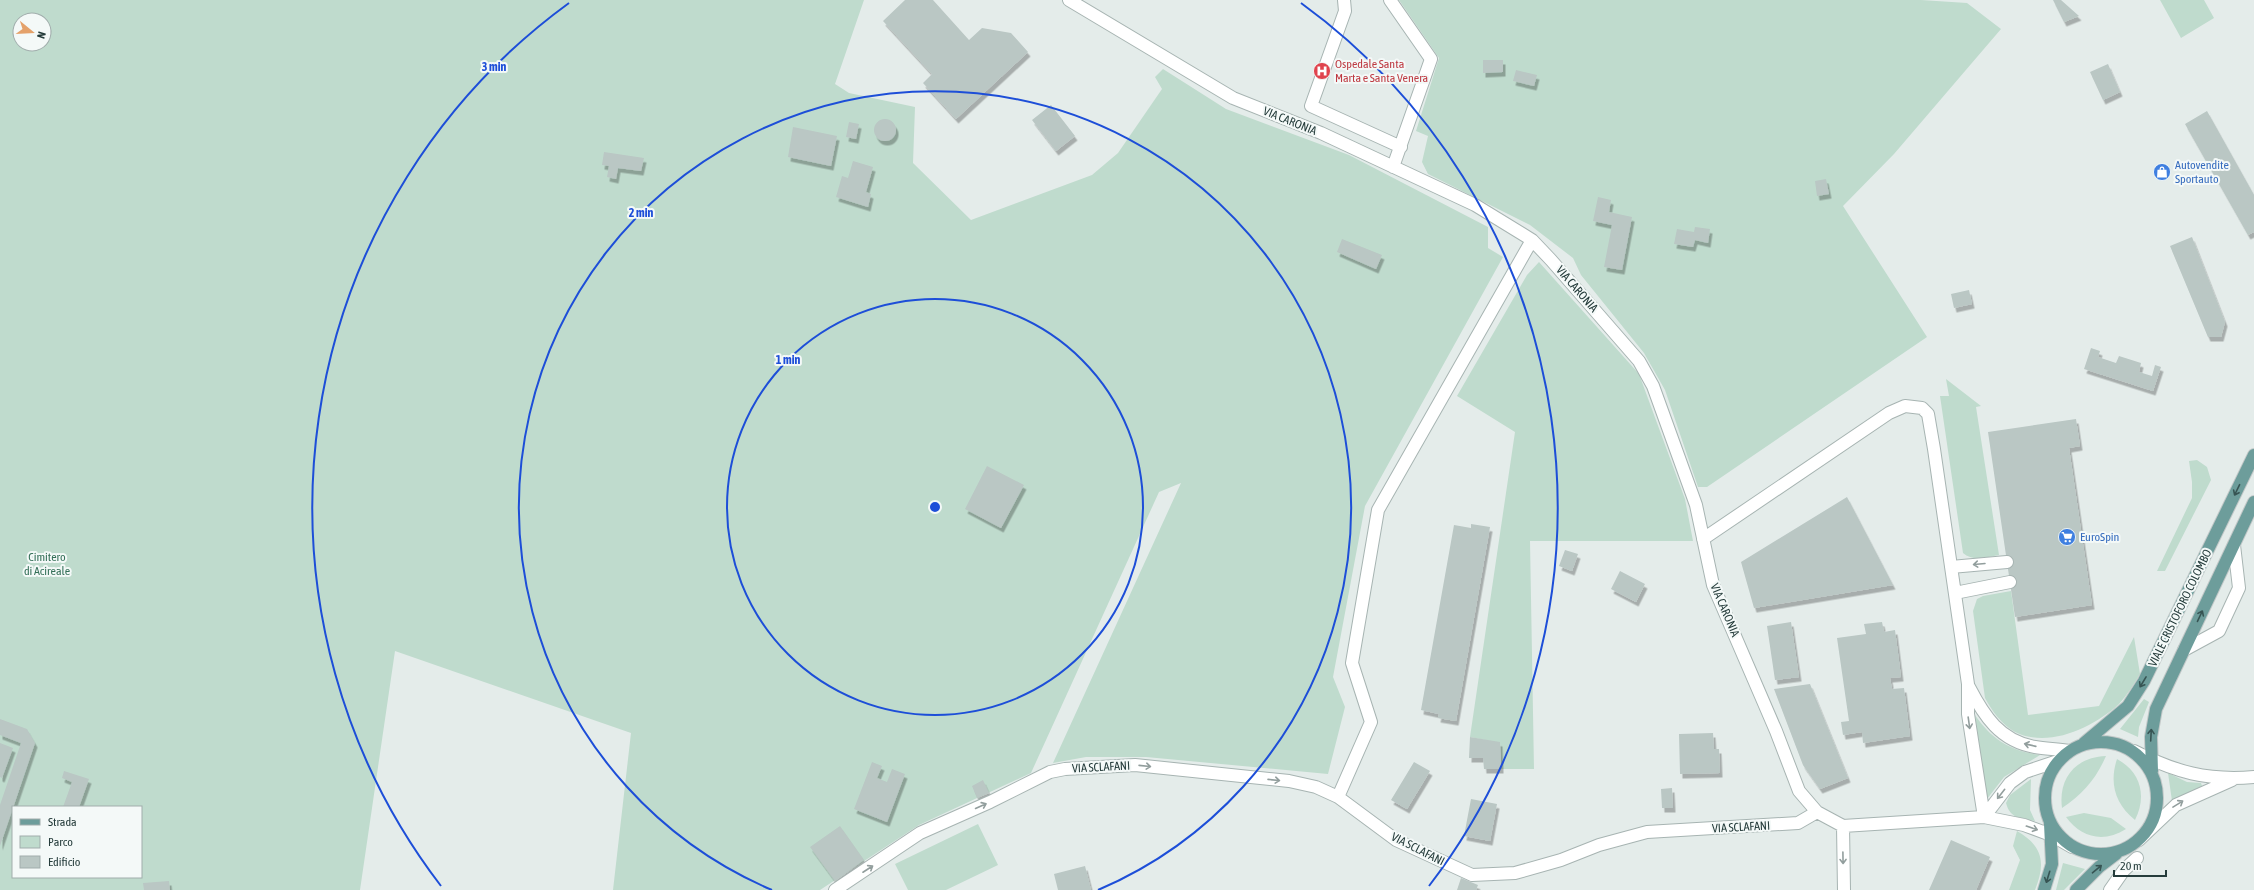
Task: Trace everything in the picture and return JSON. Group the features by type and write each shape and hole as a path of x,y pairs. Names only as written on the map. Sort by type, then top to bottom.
{"main road":[{"name":"VIALE CRISTOFORO COLOMBO","path":"2082,744 2128,706 2144,682 2254,455"},
{"name":"VIALE CRISTOFORO COLOMBO","path":"2152,774 2151,731 2156,709 2254,502"},
{"path":"2044,890 2052,864 2050,822 2045,806 2045,790 2050,774 2058,761 2069,751 2082,744 2109,742 2134,752 2145,762 2152,774 2157,791 2156,809 2150,826 2139,840 2120,851 2099,867 2076,890"},
{"path":"2050,822 2059,836 2072,847 2087,853 2104,855 2120,851"}],"street":[{"path":"1344,0 1344,11 1311,106 1401,147"},
{"path":"1390,0 1431,59 1393,167"},
{"name":"VIA CARONIA","path":"1072,1 1233,98 1321,133 1475,205 1532,240 1639,361 1664,412 1696,505 1713,585 1776,731 1799,791 1817,812"},
{"path":"1338,797 1371,722 1352,663 1378,510 1532,240"},
{"path":"1703,539 1889,413 1905,406 1922,408 1928,414 1968,684 1968,714 1984,817"},
{"path":"2184,650 2219,631 2239,588 2234,545"},
{"path":"1951,567 2007,562"},
{"path":"1955,593 2010,582"},
{"path":"1968,684 1982,713 1993,726 2006,736 2028,745 2069,751"},
{"path":"2134,752 2182,772 2204,777 2234,779 2254,777"},
{"path":"1984,817 2010,783 2025,772 2058,761"},
{"name":"VIA SCLAFANI","path":"835,890 920,833 990,802 1050,772 1064,769 1134,765 1289,781 1316,787 1338,797 1396,840 1472,875 1515,873 1562,860 1599,845 1647,832 1798,823 1817,812"},
{"path":"2139,840 2176,805 2234,779"},
{"path":"1817,812 1843,826 1984,817 2024,825 2051,836 2072,847"},
{"path":"1843,826 1844,890"},
{"path":"2110,890 2124,870 2137,858"}],"green space":[{"name":"Cimitero di Acireale","path":"0,0 864,0 835,84 849,93 915,107 913,163 971,220 1092,175 1118,153 1162,89 1155,77 1163,69 1226,109 1349,155 1488,227 1488,248 1503,257 1365,506 1333,677 1345,707 1328,774 1146,757 1086,757 1053,763 1181,483 1159,492 1031,773 919,825 820,890 613,890 631,733 395,651 360,890 0,890"},
{"path":"1399,0 1921,0 1967,3 2001,29 1894,154 1843,206 1927,337 1707,487 1698,487 1665,390 1644,353 1581,275 1573,258 1530,225 1428,174 1422,162 1428,136 1416,131 1439,58"},
{"path":"2160,0 2204,0 2214,18 2181,38"},
{"path":"1539,262 1639,374 1685,499 1693,541 1530,541 1534,769 1501,769 1500,743 1470,737 1515,432 1457,396 1527,275"},
{"path":"1946,379 1981,406 1976,407 1999,555 1976,558 1967,556 1963,553 1940,396 1949,396"},
{"path":"2197,460 2207,467 2211,480 2165,571 2157,571 2192,498 2192,482 2189,461"},
{"path":"2011,591 2028,715 2099,706 2134,637 2140,674 2119,704 2109,713 2070,733 2056,737 2042,738 2028,737 2015,732 2002,722 1994,713 1985,698 1973,611 1977,599 1983,596"},
{"path":"2144,699 2149,702 2139,727 2138,737 2120,729"},
{"path":"1975,715 1981,724 1995,738 2003,743 2020,751 2040,755 2004,777 1987,799"},
{"path":"2106,756 2098,772 2083,791 2062,808 2063,787 2071,771 2086,760"},
{"path":"2117,759 2132,771 2140,785 2141,802 2135,820 2128,814 2118,800 2114,785"},
{"path":"2168,773 2187,782 2201,783 2202,786 2172,801"},
{"path":"2031,779 2030,810 2035,821 2016,817 2010,812 2006,803 2010,795"},
{"path":"2084,813 2111,818 2126,829 2109,836 2101,837 2086,834 2079,830 2066,817"},
{"path":"978,824 998,865 946,890 908,890 895,864"},
{"path":"2017,831 2032,843 2040,856 2040,872 2035,890 2009,890 2020,860 2013,846"},
{"path":"2063,863 2085,869 2064,890 2056,890"}],"building":[{"path":"905,0 933,0 969,40 982,28 1011,33 1028,52 956,119 923,83 932,74 883,21"},
{"path":"2053,0 2061,0 2079,16 2064,22"},
{"path":"1483,60 1503,60 1503,72 1483,73"},
{"path":"2108,64 2120,92 2103,100 2090,72"},
{"path":"1516,70 1537,75 1534,86 1513,81"},
{"path":"1051,105 1075,136 1056,151 1032,120"},
{"path":"2207,111 2254,195 2254,232 2248,235 2185,124"},
{"path":"885,119 893,122 896,130 893,138 885,141 877,138 874,130 877,122"},
{"path":"849,122 859,124 856,139 846,137"},
{"path":"793,127 837,136 831,166 788,157"},
{"path":"604,152 644,158 641,171 618,168 616,179 607,177 609,166 602,165"},
{"path":"853,161 873,167 866,192 871,194 868,207 836,197 842,176 848,178"},
{"path":"1826,179 1829,194 1817,196 1815,181"},
{"path":"1598,197 1611,200 1609,212 1632,217 1622,270 1604,267 1612,225 1593,221"},
{"path":"1695,227 1710,229 1708,243 1695,240 1693,247 1674,244 1677,229 1694,232"},
{"path":"2192,237 2225,322 2221,337 2208,337 2170,246"},
{"path":"1342,239 1382,255 1376,269 1337,252"},
{"path":"1969,290 1972,304 1954,308 1951,294"},
{"path":"2091,348 2100,351 2098,357 2116,363 2119,356 2141,363 2139,372 2152,376 2155,365 2161,367 2153,391 2084,369"},
{"path":"2076,419 2080,446 2069,448 2092,605 2015,617 1988,432"},
{"path":"987,466 1024,485 1001,528 965,509"},
{"path":"1847,497 1893,585 1754,608 1741,562"},
{"path":"1471,524 1490,527 1456,721 1438,718 1439,714 1421,710 1454,525 1471,528"},
{"path":"1565,550 1578,554 1572,571 1559,566"},
{"path":"1620,571 1645,584 1636,602 1611,589"},
{"path":"1791,622 1799,677 1775,680 1767,626"},
{"path":"1882,622 1884,632 1895,630 1901,677 1890,678 1892,689 1904,688 1910,736 1863,743 1862,732 1843,735 1841,722 1849,721 1837,638 1866,634 1864,624"},
{"path":"1810,684 1848,778 1820,789 1803,765 1774,689"},
{"path":"0,719 27,729 35,743 14,806 12,806 12,811 0,846 0,805 21,743 0,735"},
{"path":"1713,733 1714,749 1719,749 1720,773 1680,774 1679,734"},
{"path":"1470,737 1500,742 1501,769 1484,769 1483,758 1469,758"},
{"path":"0,743 13,748 2,778 0,777"},
{"path":"872,762 882,766 877,778 887,782 892,769 905,774 887,822 854,809"},
{"path":"1414,762 1430,771 1407,809 1391,800"},
{"path":"64,771 89,779 79,806 63,806 72,782 62,778"},
{"path":"983,780 989,793 977,798 972,786"},
{"path":"1672,788 1673,808 1662,808 1661,789"},
{"path":"1471,799 1497,804 1490,841 1464,836"},
{"path":"840,826 864,860 835,881 810,847"},
{"path":"1951,840 1990,857 1976,890 1929,890"},
{"path":"1085,866 1091,890 1058,890 1054,874"},
{"path":"1461,878 1478,885 1476,890 1457,890"},
{"path":"169,881 170,890 144,890 143,883"}],"place":[{"name":"Ospedale Santa Marta e Santa Venera","path":"1322,71"},
{"name":"Autovendite Sportauto","path":"2162,172"},
{"name":"EuroSpin","path":"2067,537"}]}
